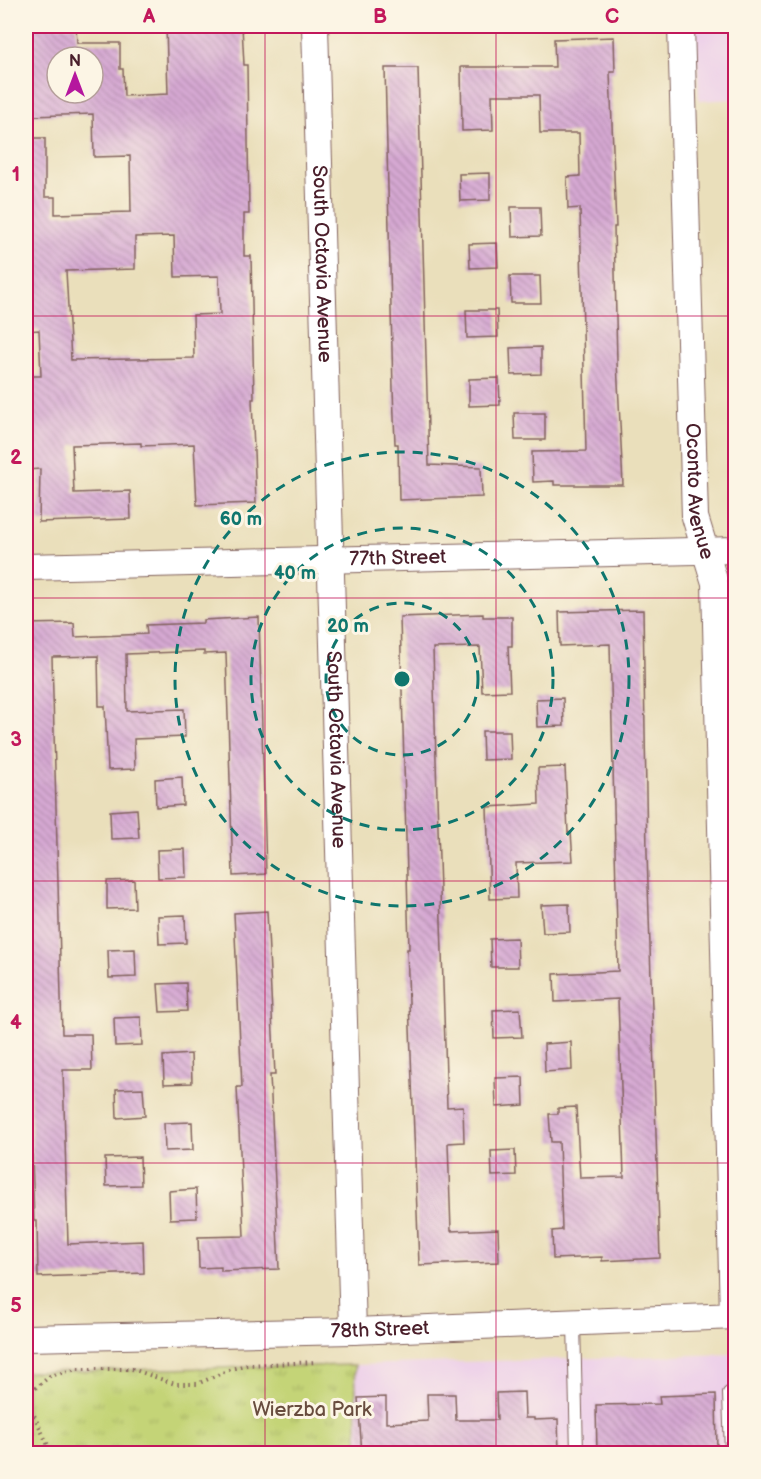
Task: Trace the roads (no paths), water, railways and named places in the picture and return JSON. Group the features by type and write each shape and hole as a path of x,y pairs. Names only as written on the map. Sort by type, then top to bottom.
{"street":[{"name":"South Octavia Avenue","path":"315,26 353,1331"},
{"name":"Oconto Avenue","path":"681,26 695,517 715,583 734,1316"},
{"name":"77th Street","path":"26,567 735,550"},
{"name":"78th Street","path":"26,1338 353,1331 734,1316"}],"lane":[{"path":"574,1322 577,1454"},
{"path":"731,1454 729,1393 735,1393"}],"park label":[{"name":"Wierzba Park","path":"312,1410"}]}
